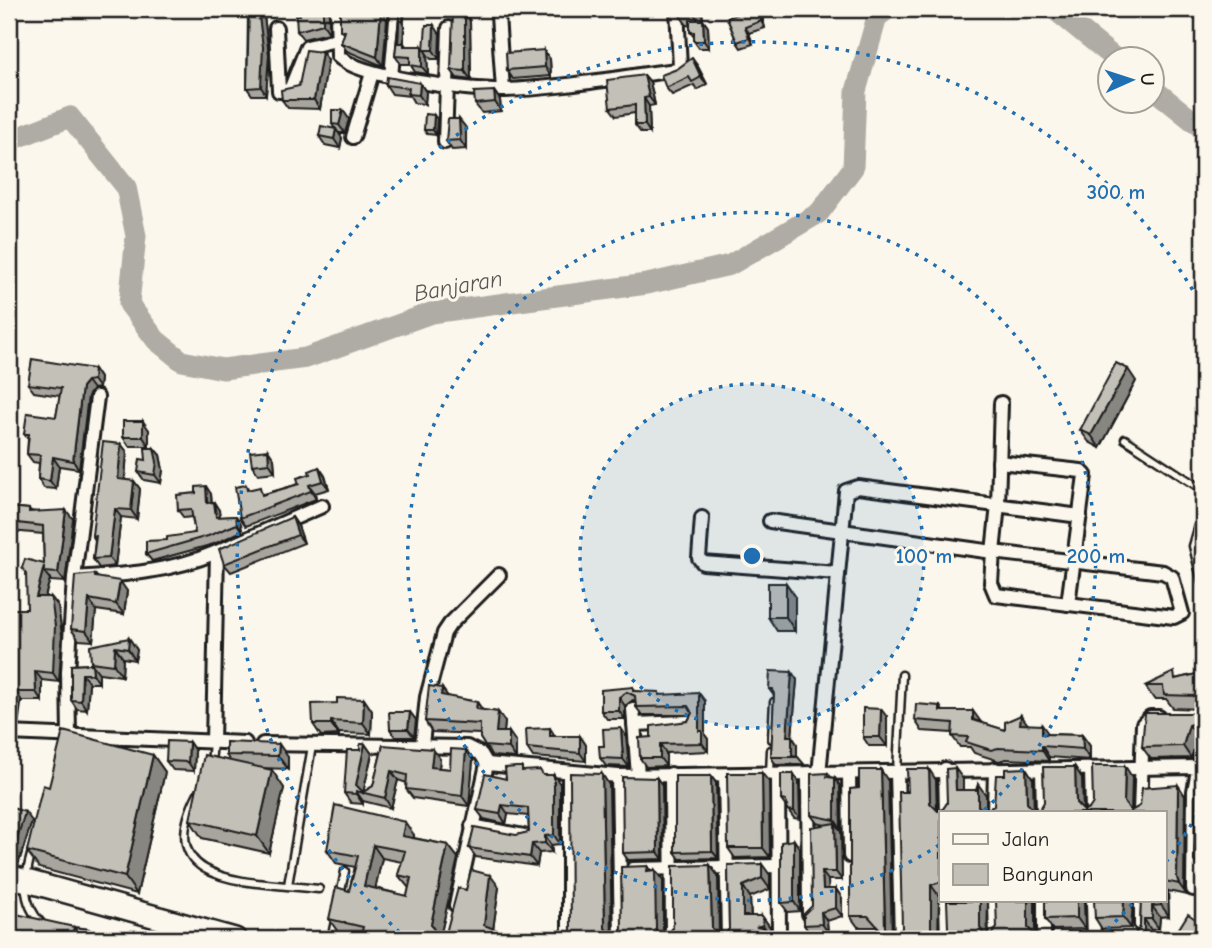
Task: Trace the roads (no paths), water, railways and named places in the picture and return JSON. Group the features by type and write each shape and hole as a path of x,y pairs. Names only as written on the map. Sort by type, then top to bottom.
{"highway":[{"path":"16,878 214,937 235,939"}],"street":[{"path":"337,9 338,56 345,64 391,77 503,90 677,70 680,67 677,9"},
{"path":"391,77 397,9"},
{"path":"498,15 503,90"},
{"path":"276,28 279,91 290,90 307,47 336,40"},
{"path":"445,142 449,28"},
{"path":"353,137 372,73"},
{"path":"67,742 74,579 97,397"},
{"path":"770,521 993,552 1168,574 1182,606 1182,613 1174,617 996,594 990,583 993,552 998,505 1000,403"},
{"path":"999,462 1081,471 1086,481 1072,562 1068,604"},
{"path":"810,914 813,774 846,491 851,488 1080,516"},
{"path":"74,579 156,571 186,565 322,506"},
{"path":"702,518 699,558 703,563 837,573"},
{"path":"213,742 217,552"},
{"path":"422,745 427,696 444,633 499,575"},
{"path":"14,696 9,733 67,742 213,742 382,751 422,745 467,747 481,754 486,764 453,924"},
{"path":"633,709 638,776"},
{"path":"1140,811 1143,724 1150,717 1169,717"},
{"path":"634,724 690,722"},
{"path":"1193,889 1194,791 1203,745"},
{"path":"486,764 618,776 1198,767"},
{"path":"945,769 946,811"},
{"path":"994,811 995,769"},
{"path":"1091,769 1092,811"},
{"path":"1042,770 1043,811"},
{"path":"897,771 901,939"},
{"path":"569,772 569,939"},
{"path":"849,773 850,867"},
{"path":"671,775 672,939"},
{"path":"725,775 728,939"},
{"path":"774,775 779,939"},
{"path":"618,776 621,939"},
{"path":"472,826 524,836"},
{"path":"619,869 778,866"},
{"path":"946,902 947,939"},
{"path":"995,902 996,939"},
{"path":"1044,902 1048,939"},
{"path":"1093,902 1089,938 1107,938"},
{"path":"1134,938 1141,934 1141,902"}],"lane":[{"path":"1125,439 1203,490"},
{"path":"1203,512 1193,546 1203,586"},
{"path":"897,771 902,675"},
{"path":"774,702 774,775"},
{"path":"210,769 213,742"},
{"path":"288,885 312,746"},
{"path":"203,783 184,830 184,846 198,866 220,876 319,889"},
{"path":"36,841 16,878 33,915 47,929"},
{"path":"340,898 345,871"},
{"path":"331,939 337,912"},
{"path":"55,931 79,931 87,933 91,939"}],"waterway":[{"name":"Banjaran","path":"9,141 70,117 126,187 136,236 129,304 156,340 182,361 223,369 306,358 431,313 647,284 730,265 819,213 853,168 856,91 877,17 888,9"},
{"name":"Banjaran","path":"1054,9 1100,46"},
{"name":"Banjaran","path":"1166,99 1203,129"}]}
